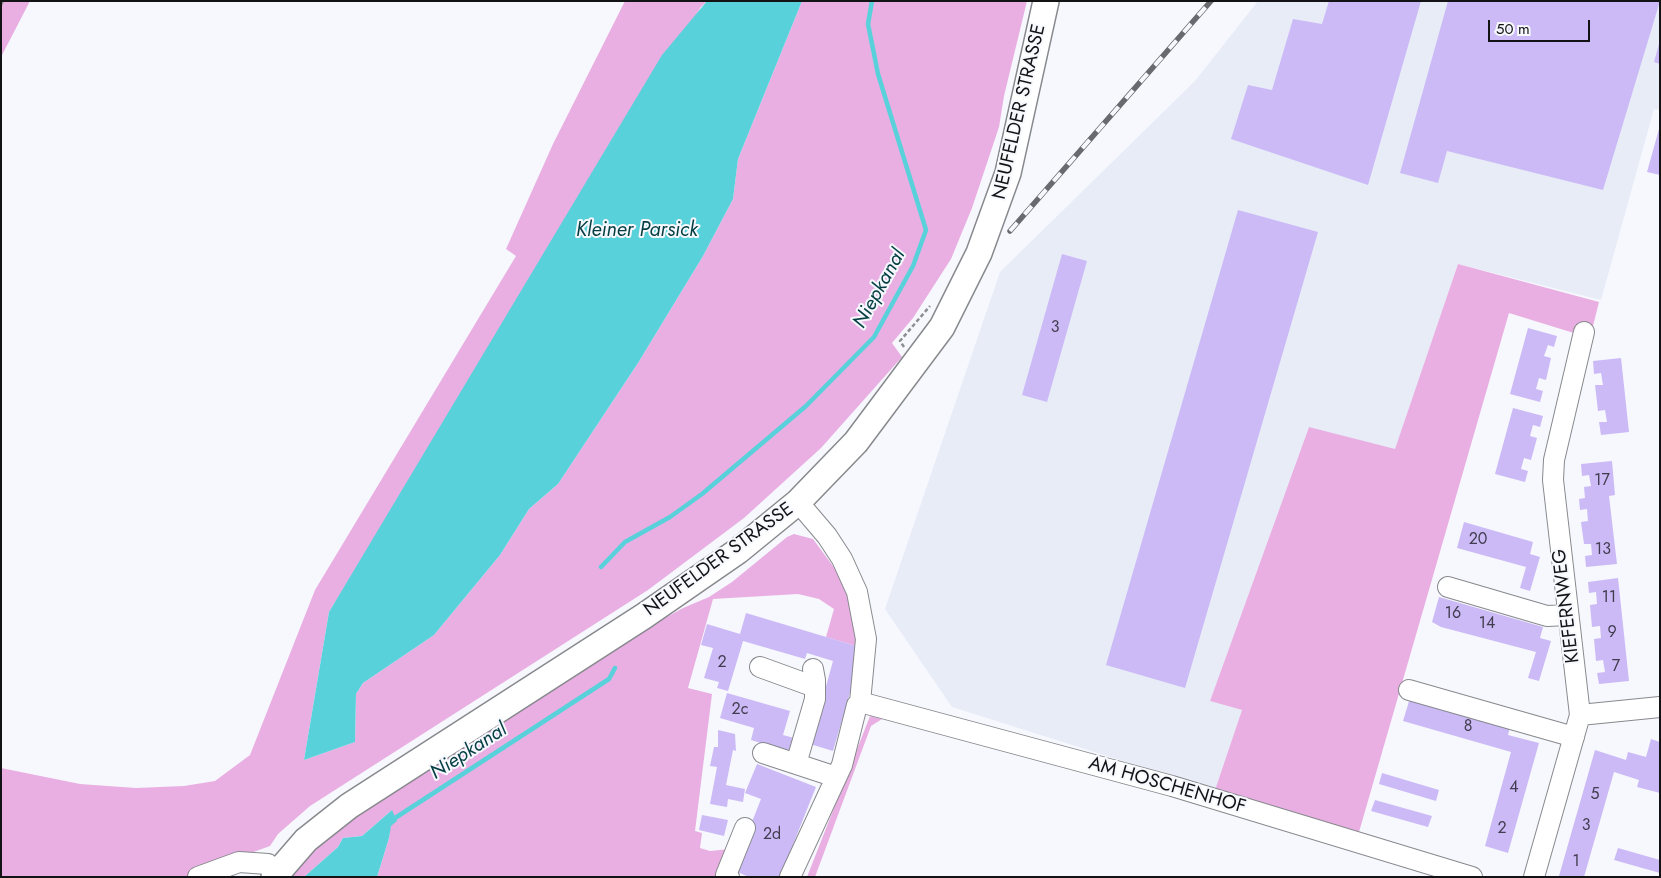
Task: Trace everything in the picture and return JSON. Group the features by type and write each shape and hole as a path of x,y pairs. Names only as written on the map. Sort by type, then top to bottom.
{"main road":[{"name":"NEUFELDER STRASSE","path":"275,875 306,840 350,806 707,574 798,502 856,442 885,407 942,327 970,275 1000,202 1046,1"}],"street":[{"name":"KIEFERNWEG","path":"1534,877 1580,715 1553,480 1554,460 1584,332"},
{"path":"790,877 842,765 860,702 866,639 857,592 842,559 827,536 798,502"},
{"path":"1448,587 1547,616 1568,615"},
{"path":"760,667 814,678 814,699 796,764"},
{"path":"1409,690 1574,737"},
{"name":"AM HOSCHENHOF","path":"860,702 1172,786 1472,877"},
{"path":"1580,715 1660,707"},
{"path":"763,753 836,777"},
{"path":"729,877 726,875 745,828"},
{"path":"198,877 239,862 268,864 275,875"}],"path":[{"path":"1,5 3,1"},
{"path":"905,349 900,341 931,304"}],"shaded area":[{"path":"1,1 30,1 1,57"},
{"path":"625,1 707,1 701,7 329,612 304,760 355,742 356,694 363,683 434,635 500,555 529,509 558,484 638,363 703,256 733,199 738,159 802,1 1027,1 1004,96 999,127 972,208 951,259 913,318 892,343 902,357 821,448 744,518 648,590 310,806 278,834 270,846 185,877 1,877 1,768 80,784 136,788 184,786 215,781 250,755 315,590 516,256 506,249 553,144"},
{"path":"1258,1 1660,1 1660,110 1654,109 1601,300 1458,264 1395,450 1309,427 1210,701 1242,710 1215,790 952,707 885,609 1000,272 1195,81"},
{"path":"1458,264 1599,302 1590,338 1509,313 1359,832 1215,790 1242,710 1210,701 1309,427 1395,449"},
{"path":"794,534 813,539 847,585 863,648 826,637 834,609 819,599 798,594 713,599 688,688 712,694 695,831 702,833 700,848 710,851 730,849 719,877 377,877 389,838 392,810 362,836 343,838 338,847 304,877 285,877 315,843 638,633 683,608 709,597 732,582 787,537"},
{"path":"870,716 882,719 871,726 815,877 807,877"}],"water":[{"name":"Kleiner Parsick","path":"707,1 802,1 738,159 733,199 703,256 638,363 558,484 529,509 500,555 434,635 363,683 356,694 355,742 304,760 329,612 662,55"},
{"path":"392,810 397,821 391,826 377,877 304,877 338,847 343,838 362,836"}],"building":[{"path":"1329,1 1421,1 1368,185 1231,139 1248,85 1272,90 1293,19 1322,24"},
{"path":"1448,1 1660,1 1603,190 1447,151 1438,183 1400,173"},
{"path":"1660,44 1660,64 1654,62"},
{"path":"1660,129 1660,175 1647,172"},
{"path":"1238,210 1318,232 1185,688 1106,665"},
{"path":"1062,254 1087,261 1047,402 1022,395"},
{"path":"1528,328 1557,336 1554,347 1548,345 1544,356 1551,358 1546,380 1539,378 1536,389 1543,391 1540,402 1510,394"},
{"path":"1621,358 1629,432 1601,435 1599,422 1607,422 1605,410 1598,411 1595,385 1603,385 1601,373 1594,374 1593,361"},
{"path":"1513,408 1543,416 1540,427 1533,425 1530,436 1537,438 1531,460 1524,458 1521,469 1528,471 1525,482 1495,474"},
{"path":"1612,461 1615,495 1609,496 1617,564 1586,567 1585,556 1592,555 1591,544 1584,544 1581,522 1588,521 1587,509 1580,510 1579,499 1585,498 1584,487 1591,486 1589,475 1582,476 1581,464"},
{"path":"1464,522 1533,542 1530,554 1540,557 1530,591 1520,588 1526,567 1457,548"},
{"path":"1618,578 1629,681 1599,684 1597,673 1605,672 1603,660 1596,661 1594,639 1601,638 1600,626 1592,627 1590,605 1597,604 1596,592 1589,593 1588,582"},
{"path":"1439,597 1543,627 1540,638 1551,641 1539,681 1528,678 1536,652 1441,627 1432,622"},
{"path":"746,613 863,648 833,751 810,744 833,661 807,653 805,659 743,641 728,691 717,688 719,682 704,678 713,648 701,645 707,624 740,634"},
{"path":"727,693 790,711 783,735 798,739 793,753 751,740 754,728 720,718"},
{"path":"1410,698 1510,727 1508,735 1539,743 1508,853 1485,846 1511,752 1403,721"},
{"path":"718,730 735,734 736,751 733,750 726,785 745,789 743,802 728,799 727,807 710,804 717,767 710,766 714,747 718,747"},
{"path":"1651,739 1660,742 1660,793 1637,787 1639,780 1614,772 1584,877 1559,876 1595,750 1626,760 1628,752 1646,757"},
{"path":"757,764 816,787 780,877 749,877 733,870 761,799 745,793"},
{"path":"1382,773 1439,790 1436,801 1379,784"},
{"path":"1375,800 1432,816 1428,827 1371,811"},
{"path":"702,815 728,820 724,836 699,830"},
{"path":"1618,848 1660,860 1660,873 1614,860"}],"waterway":[{"name":"Niepkanal","path":"601,567 625,542 670,517 702,494 806,406 874,337 913,266 926,230 878,74 868,24 872,1"},
{"name":"Niepkanal","path":"392,820 609,679 615,668"}],"railway":[{"path":"1010,231 1211,1"}]}
